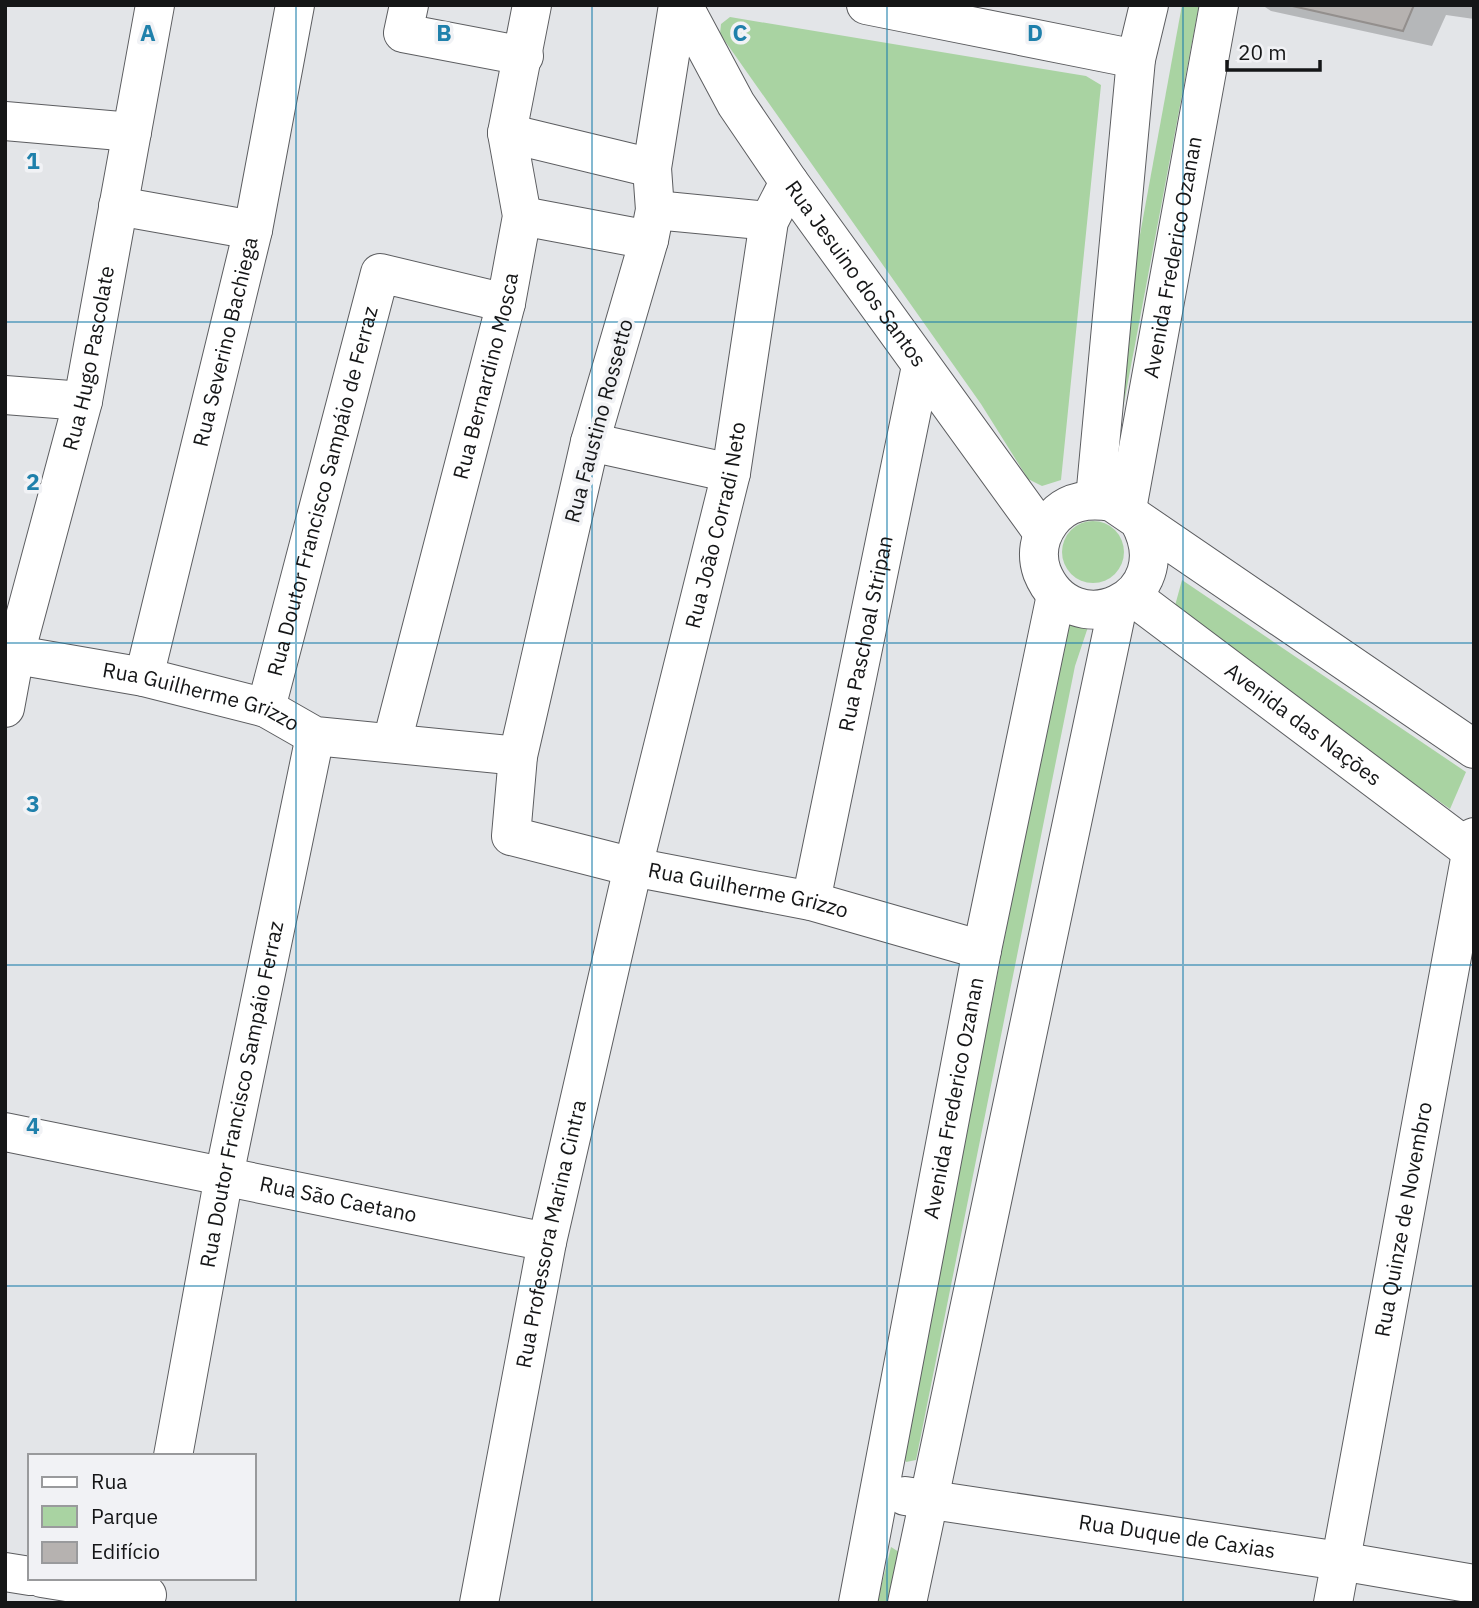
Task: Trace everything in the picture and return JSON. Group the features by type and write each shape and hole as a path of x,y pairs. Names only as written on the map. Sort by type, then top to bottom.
{"street":[{"name":"Rua Hugo Pascolate","path":"5,708 10,654 83,401 155,5"},
{"name":"Rua Severino Bachiega","path":"144,677 253,230 295,5"},
{"name":"Rua Bernardino Mosca","path":"392,742 506,303 523,216 507,133 532,5"},
{"name":"Rua Faustino Rossetto","path":"511,836 518,756 590,442 652,225 652,168 680,5"},
{"name":"Rua Jesuino dos Santos","path":"680,5 736,104 789,182 1043,533"},
{"path":"866,5 1136,60"},
{"path":"907,1603 1125,601 1149,568 1147,535 1120,510 1136,60 1149,5"},
{"name":"Avenida Frederico Ozanan","path":"1120,510 1219,5"},
{"path":"406,19 524,56"},
{"path":"5,121 132,132"},
{"path":"507,133 652,168"},
{"name":"Rua João Corradi Neto","path":"634,867 730,473 769,221 789,182"},
{"path":"118,206 253,230"},
{"path":"523,216 652,225 769,221"},
{"name":"Rua Doutor Francisco Sampáio de Ferraz","path":"266,708 380,273 506,303"},
{"name":"Rua Paschoal Stripan","path":"811,901 921,366"},
{"path":"5,395 83,401"},
{"path":"590,442 730,473"},
{"path":"1125,601 1102,610 1086,610 1056,595 1046,582 1040,566 1039,550 1043,533 1051,519 1064,508 1079,501 1120,510 1474,749"},
{"name":"Avenida Frederico Ozanan","path":"858,1603 982,950 1056,595"},
{"name":"Avenida das Nações","path":"1125,601 1472,846"},
{"name":"Rua Guilherme Grizzo","path":"10,654 144,677 266,708 315,736 518,756"},
{"name":"Rua Doutor Francisco Sampáio Ferraz","path":"173,1454 224,1176 315,736"},
{"name":"Rua Guilherme Grizzo","path":"511,836 634,867 811,901 982,950"},
{"name":"Rua Quinze de Novembro","path":"1332,1603 1472,846"},
{"name":"Rua Professora Marina Cintra","path":"479,1603 547,1242 634,867"},
{"name":"Rua São Caetano","path":"5,1132 547,1242"},
{"name":"Rua Duque de Caxias","path":"879,1491 929,1501 1340,1561 1474,1584"},
{"path":"5,1572 28,1576"},
{"path":"57,1580 147,1592"}],"green space":[{"path":"1182,5 1199,5 1114,456 1094,486"},
{"path":"730,17 1086,76 1101,85 1061,480 1042,486 1028,479 981,404 720,34 721,24"},
{"path":"1093,521 1105,523 1115,530 1122,540 1122,564 1115,574 1105,581 1093,583 1081,581 1071,574 1064,564 1062,552 1064,540 1071,530 1081,523"},
{"path":"1182,580 1466,772 1450,809 1173,613"},
{"path":"1068,615 1090,621 1075,666 916,1460 906,1462 903,1455"},
{"path":"891,1547 899,1552 889,1603 877,1603"}],"building":[{"path":"1288,5 1414,5 1403,31"}]}
